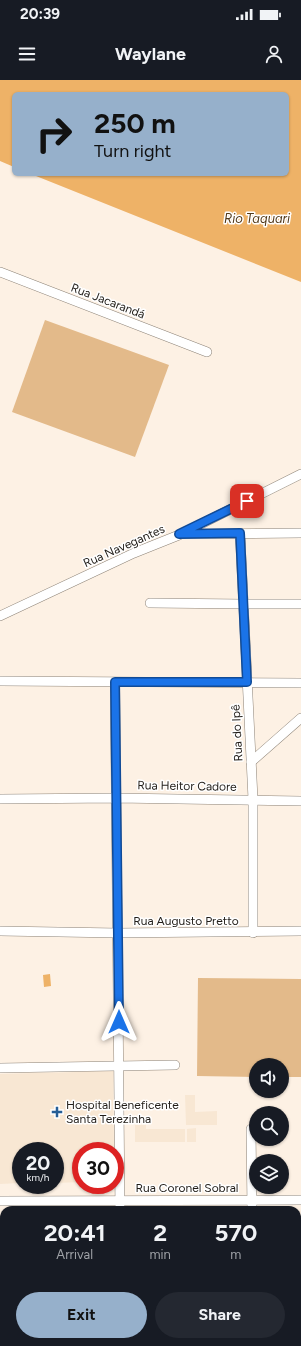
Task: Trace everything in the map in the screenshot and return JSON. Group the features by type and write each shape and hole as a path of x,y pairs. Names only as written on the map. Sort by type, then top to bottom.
{"street":[{"name":"Rua Jacarandá","path":"0,272 207,352"},
{"name":"Rua Navegantes","path":"0,616 134,553 179,534 301,474"},
{"name":"Rua do Ipê","path":"240,533 253,799 253,932"},
{"path":"179,534 301,533"},
{"path":"150,603 301,604"},
{"path":"0,681 301,683"},
{"path":"115,682 120,1206"},
{"path":"251,762 301,718"},
{"name":"Rua Heitor Cadore","path":"0,799 117,798 253,799 301,801"},
{"name":"Rua Augusto Pretto","path":"0,931 118,933 301,931"},
{"path":"0,1068 175,1065"},
{"path":"251,1146 252,1206"},
{"name":"Rua Coronel Sobral","path":"0,1200 301,1200"}],"shaded area":[{"path":"45,320 169,365 135,457 12,412"},
{"path":"198,978 301,979 301,1077 289,1077 289,1058 249,1058 249,1077 197,1076"},
{"name":"Hospital Beneficente Santa Terezinha","path":"113,1071 114,1142 72,1142 72,1182 64,1183 64,1142 12,1142 12,1183 0,1184 0,1074"},
{"path":"185,1095 195,1095 195,1112 217,1111 217,1125 186,1125"},
{"path":"135,1125 146,1125 146,1129 185,1129 185,1142 135,1142"},
{"path":"196,1128 196,1142 187,1142 187,1129"}],"water":[{"name":"Rio Taquari","path":"0,80 301,80 301,282 36,176 289,176 289,92 12,92 12,166 0,161"},
{"path":"50,974 51,986 44,987 43,975"}],"place":[{"name":"Hospital Beneficente Santa Terezinha","path":"57,1112"}],"route":[{"path":"119,1022 115,682 247,682 240,533 179,534 247,501"}]}
